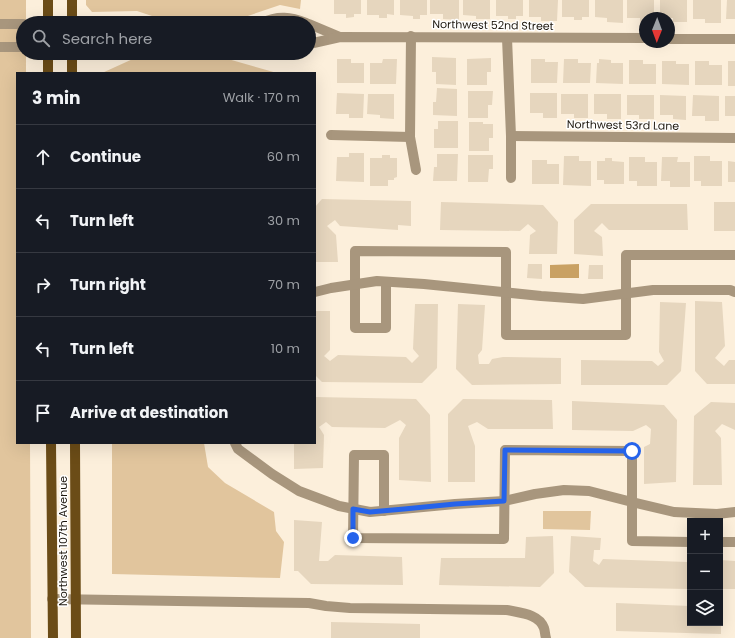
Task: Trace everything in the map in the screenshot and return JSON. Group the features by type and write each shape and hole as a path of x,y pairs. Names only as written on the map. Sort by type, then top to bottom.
{"main road":[{"path":"48,0 48,16"},
{"path":"72,0 72,16"},
{"path":"48,60 48,72"},
{"path":"72,60 72,72"},
{"name":"Northwest 107th Avenue","path":"51,444 52,638"},
{"name":"Northwest 107th Avenue","path":"75,444 76,638"}],"street":[{"path":"0,24 16,24"},
{"name":"Northwest 52nd Street","path":"316,27 340,37"},
{"name":"Northwest 52nd Street","path":"316,42 340,37 411,36 639,38"},
{"path":"411,36 410,137 416,170"},
{"path":"507,38 511,178"},
{"path":"675,38 735,39"},
{"path":"0,47 16,47"},
{"path":"331,135 410,137"},
{"name":"Northwest 53rd Lane","path":"511,136 735,138"},
{"path":"386,282 386,328 355,328 355,251 506,252 506,335 626,335 626,255 735,255"},
{"path":"316,292 377,281 583,299 653,290 730,290 735,292"},
{"path":"236,444 238,449 272,474 299,491 339,506 370,512 504,501 535,494 564,490 589,491 674,512 717,514 735,512"},
{"path":"384,511 384,456 354,455 353,538 504,539 505,450 632,451 632,541 687,542"},
{"path":"723,542 735,542"},
{"path":"52,599 309,603 350,608 507,610 537,618 544,627 546,638"}],"shaded area":[{"path":"0,0 26,0 26,16 16,16 16,60 26,60 26,72 16,72 16,444 30,444 31,638 0,638"},
{"path":"86,0 301,0 300,9 280,5 248,16 152,16 137,11 92,12 86,5"},
{"path":"131,60 232,60 274,72 104,72"},
{"path":"579,264 579,278 550,278 550,265"},
{"path":"112,444 204,444 208,467 225,483 274,512 276,531 284,542 280,578 112,574"},
{"path":"543,511 591,511 590,530 543,529"}],"building":[{"path":"334,0 361,0 361,14 354,14 354,17 346,18 346,14 334,14"},
{"path":"367,0 394,0 394,15 387,14 387,18 379,18 379,15 367,15"},
{"path":"400,0 427,0 427,15 420,15 420,19 413,19 413,16 400,15"},
{"path":"430,0 459,0 459,20 443,19 443,14 430,14"},
{"path":"463,0 490,0 490,19 476,19 476,16 463,15"},
{"path":"496,0 523,0 523,16 516,16 516,19 508,19 508,16 496,16"},
{"path":"529,0 558,0 557,21 541,21 541,17 529,17"},
{"path":"562,0 589,0 589,17 582,17 582,20 574,20 574,17 562,17"},
{"path":"595,0 623,0 623,23 607,22 607,18 595,17"},
{"path":"627,0 654,0 654,12 639,12 639,18 627,18"},
{"path":"660,0 687,0 687,22 675,22 675,12 660,12"},
{"path":"693,0 721,0 721,23 705,23 705,19 693,19"},
{"path":"727,0 735,0 735,19 726,19"},
{"path":"432,57 456,58 456,85 436,84 436,72 432,72"},
{"path":"491,58 491,72 487,72 487,85 467,85 467,59"},
{"path":"337,59 351,59 351,63 364,63 364,83 337,83"},
{"path":"383,59 397,59 396,84 370,84 370,63 382,63"},
{"path":"531,59 545,59 545,62 558,62 557,83 531,83"},
{"path":"564,59 578,59 578,63 591,63 590,83 563,83"},
{"path":"599,59 611,60 611,63 623,63 623,84 596,83 597,63 599,63"},
{"path":"629,60 643,60 643,64 656,64 656,84 629,84"},
{"path":"662,61 676,61 676,64 689,64 689,85 662,84"},
{"path":"695,61 709,61 709,65 722,65 722,85 695,85"},
{"path":"728,61 735,61 735,86 728,86"},
{"path":"437,88 457,89 457,116 433,115 433,102 436,102"},
{"path":"468,91 493,91 492,105 488,105 488,118 468,118"},
{"path":"337,93 364,94 363,118 349,118 349,114 336,114"},
{"path":"530,93 557,93 557,118 543,118 543,113 530,113"},
{"path":"368,94 394,94 394,119 380,118 380,115 367,114"},
{"path":"561,94 588,94 588,118 574,118 574,114 561,114"},
{"path":"594,94 621,94 621,119 607,119 607,114 594,114"},
{"path":"627,95 654,95 654,119 639,119 639,115 627,115"},
{"path":"660,95 686,96 686,120 673,119 673,115 660,115"},
{"path":"693,95 719,96 719,121 705,121 705,116 692,116"},
{"path":"725,96 735,96 735,116 725,116"},
{"path":"438,121 458,121 458,148 434,148 434,129 438,129"},
{"path":"469,122 493,124 493,138 489,138 489,151 469,151"},
{"path":"349,153 364,153 364,182 336,181 337,157 349,157"},
{"path":"437,154 458,154 457,181 433,181 434,167 437,167"},
{"path":"382,155 390,155 390,158 397,158 397,177 394,178 394,180 388,180 388,186 370,186 370,158 382,158"},
{"path":"468,155 493,155 493,169 489,169 488,182 468,182"},
{"path":"564,156 579,156 579,161 591,161 591,186 563,185"},
{"path":"694,156 710,156 710,161 722,161 722,186 701,186 701,181 694,181"},
{"path":"629,157 645,157 645,162 657,162 657,186 637,186 637,181 629,181"},
{"path":"662,157 678,157 677,162 690,162 690,187 670,187 670,181 661,181"},
{"path":"605,158 612,158 612,161 624,162 624,184 604,184 604,180 597,180 597,161 605,161"},
{"path":"532,160 547,160 547,164 559,164 559,184 532,184"},
{"path":"728,161 735,162 735,182 728,182"},
{"path":"322,199 411,201 411,226 398,225 398,230 340,226 335,220 327,226 336,235 338,262 316,262 316,206"},
{"path":"441,202 543,205 558,222 557,254 529,254 530,235 536,231 528,224 520,231 440,230"},
{"path":"714,202 735,202 735,231 714,231"},
{"path":"591,204 687,204 688,230 609,230 602,223 594,231 602,237 603,256 574,254 574,220"},
{"path":"528,264 542,264 542,279 527,278"},
{"path":"589,265 603,265 603,279 588,279"},
{"path":"695,301 722,302 725,346 715,358 724,366 729,360 735,360 735,384 707,384 695,371"},
{"path":"660,302 686,303 681,371 667,385 581,385 581,360 652,361 658,366 664,361 659,352"},
{"path":"415,304 438,304 437,368 422,383 322,382 316,376 316,311 330,311 330,350 324,356 330,361 338,355 406,357 412,363 419,356 413,349"},
{"path":"458,304 485,305 482,350 478,355 479,364 489,364 492,359 503,357 561,358 561,384 472,385 456,369"},
{"path":"316,397 416,399 430,415 431,482 399,480 399,438 406,425 400,420 385,428 332,427 326,422 319,427 324,435 323,468 294,469 294,444 316,444"},
{"path":"463,399 552,400 553,429 488,429 477,422 468,426 475,446 475,482 448,482 448,414"},
{"path":"572,401 664,405 677,420 676,482 644,484 644,447 650,444 651,429 646,425 633,431 572,430"},
{"path":"711,402 735,403 735,430 722,424 715,431 721,438 722,485 693,485 694,416"},
{"path":"294,520 322,522 319,561 328,561 335,555 402,557 403,585 311,584 298,571 294,571"},
{"path":"553,536 554,573 540,587 439,585 441,558 525,558 526,537"},
{"path":"571,536 601,538 600,550 594,550 593,561 599,565 603,559 687,562 687,589 585,587 569,572"},
{"path":"723,560 735,561 735,589 723,589"},
{"path":"616,603 687,606 687,626 721,626 721,634 616,631"},
{"path":"331,622 420,624 420,638 331,638"}],"route":[{"path":"353,538 353,509 370,512 504,501 505,450 632,451"}]}
